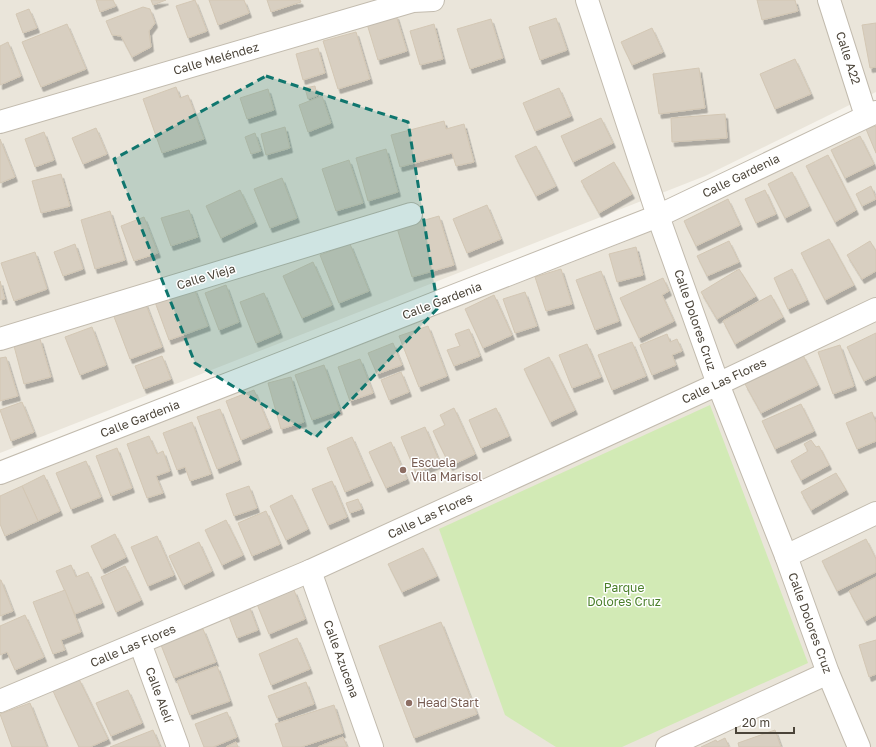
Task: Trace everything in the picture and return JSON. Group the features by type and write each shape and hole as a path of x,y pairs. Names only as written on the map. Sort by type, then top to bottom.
{"street":[{"name":"Calle Meléndez","path":"0,122 413,1 433,0"},
{"name":"Calle Dolores Cruz","path":"587,0 658,216 718,384 786,556 828,673 859,747"},
{"name":"Calle A22","path":"829,0 871,114"},
{"name":"Calle Gardenia","path":"0,473 658,216 871,114"},
{"name":"Calle Vieja","path":"0,339 411,214"},
{"name":"Calle Las Flores","path":"0,701 310,571 718,384 876,309"},
{"path":"786,556 876,512"},
{"name":"Calle Azucena","path":"310,571 372,747"},
{"name":"Calle Alelí","path":"140,643 178,747"},
{"path":"666,747 828,673"}],"highlighted area":[{"path":"266,76 408,122 438,308 316,437 195,363 114,159"}],"shaded area":[{"path":"0,0 876,0 876,92 705,176 0,453"},
{"path":"876,111 876,747 0,747 0,485 627,241"}],"green space":[{"name":"Parque Dolores Cruz","path":"710,405 808,663 622,747 556,747 505,715 439,529"}],"building":[{"path":"96,0 113,0 116,6 100,12"},
{"path":"151,0 166,0 153,5"},
{"path":"195,0 207,31 188,38 176,6"},
{"path":"209,0 244,0 249,13 218,25"},
{"path":"267,0 300,0 301,2 271,12"},
{"path":"757,0 795,0 798,11 762,20"},
{"path":"143,7 150,9 155,23 149,31 151,47 132,57 121,36 112,35 106,21"},
{"path":"29,9 37,28 23,33 16,14"},
{"path":"396,15 407,51 378,60 367,24"},
{"path":"556,18 567,50 540,60 529,27"},
{"path":"491,19 503,58 470,69 457,29"},
{"path":"876,23 876,67 870,68 862,25"},
{"path":"67,24 86,69 41,87 22,42"},
{"path":"434,24 443,59 420,65 410,31"},
{"path":"652,28 663,52 632,65 621,42"},
{"path":"356,32 370,79 338,89 323,41"},
{"path":"8,42 21,76 0,85 0,46"},
{"path":"318,48 325,73 303,80 296,54"},
{"path":"795,59 811,94 775,109 760,74"},
{"path":"699,68 705,108 659,114 653,74"},
{"path":"315,86 317,96 308,99 305,88"},
{"path":"176,87 180,98 188,95 204,139 162,153 143,99"},
{"path":"559,88 571,116 535,131 523,103"},
{"path":"268,89 274,110 247,119 240,98"},
{"path":"322,96 331,123 308,132 299,105"},
{"path":"725,114 727,138 672,142 671,118"},
{"path":"601,118 613,143 573,162 561,136"},
{"path":"444,121 446,129 464,124 474,162 456,166 452,153 400,167 391,135"},
{"path":"876,126 876,153 866,129"},
{"path":"285,127 290,148 266,155 261,134"},
{"path":"96,128 107,154 83,164 72,138"},
{"path":"44,132 54,160 35,167 25,139"},
{"path":"255,133 261,151 251,154 245,137"},
{"path":"860,136 874,164 845,178 831,150"},
{"path":"0,139 15,177 0,183"},
{"path":"536,146 556,186 536,196 515,156"},
{"path":"386,149 398,192 368,201 356,158"},
{"path":"828,155 856,210 835,222 806,166"},
{"path":"349,160 363,203 336,211 322,169"},
{"path":"614,162 632,194 599,213 581,181"},
{"path":"792,172 809,206 785,218 768,184"},
{"path":"61,174 70,206 41,213 32,181"},
{"path":"282,178 297,218 270,228 254,189"},
{"path":"871,186 876,199 862,206 856,194"},
{"path":"240,190 255,222 221,238 206,206"},
{"path":"765,190 776,214 756,223 745,199"},
{"path":"728,199 740,225 696,246 684,221"},
{"path":"487,205 501,239 467,253 453,219"},
{"path":"189,210 198,237 171,246 161,218"},
{"path":"110,211 125,260 95,269 81,220"},
{"path":"439,216 454,265 412,277 397,228"},
{"path":"144,217 158,253 134,261 121,226"},
{"path":"829,239 854,285 825,300 801,253"},
{"path":"729,241 739,262 707,276 697,256"},
{"path":"870,241 876,251 876,271 862,279 847,255"},
{"path":"75,244 83,269 63,276 54,252"},
{"path":"350,244 369,291 339,303 320,255"},
{"path":"636,247 643,275 617,282 609,254"},
{"path":"35,252 47,289 14,301 1,263"},
{"path":"313,262 332,305 302,318 283,276"},
{"path":"561,269 572,304 546,311 535,277"},
{"path":"739,269 756,296 717,319 701,292"},
{"path":"792,269 807,300 788,309 774,278"},
{"path":"601,271 619,321 595,330 576,280"},
{"path":"663,278 669,291 662,295 674,321 639,338 620,298"},
{"path":"0,281 5,299 0,300"},
{"path":"226,285 239,322 219,330 205,293"},
{"path":"194,288 208,326 169,340 155,302"},
{"path":"525,292 537,326 515,333 503,299"},
{"path":"264,293 280,333 256,343 240,302"},
{"path":"494,295 512,335 483,348 465,309"},
{"path":"771,295 783,317 735,344 723,321"},
{"path":"145,302 162,347 130,359 113,314"},
{"path":"428,326 447,376 419,387 399,336"},
{"path":"92,327 106,365 80,375 65,337"},
{"path":"469,329 480,356 454,366 447,350 460,346 455,334"},
{"path":"876,333 876,375 864,381 847,347"},
{"path":"667,334 670,342 677,339 682,351 672,355 676,365 652,375 640,345"},
{"path":"40,339 51,377 24,384 14,346"},
{"path":"632,342 646,376 612,390 598,355"},
{"path":"393,343 402,365 377,374 368,353"},
{"path":"587,344 601,377 572,388 559,355"},
{"path":"840,345 854,386 833,394 818,352"},
{"path":"803,355 818,385 761,413 745,384"},
{"path":"162,356 171,379 144,389 135,366"},
{"path":"6,357 18,396 0,401 0,358"},
{"path":"549,357 575,410 550,422 524,369"},
{"path":"360,359 373,393 350,401 338,367"},
{"path":"324,365 340,410 312,420 295,375"},
{"path":"401,372 409,392 389,400 381,380"},
{"path":"291,377 304,422 281,429 268,383"},
{"path":"254,390 270,428 241,440 226,401"},
{"path":"22,402 34,432 11,441 0,410"},
{"path":"801,404 814,431 775,449 762,421"},
{"path":"454,408 475,454 450,466 433,431 445,425 440,415"},
{"path":"496,408 509,436 481,448 469,420"},
{"path":"220,409 239,460 217,469 197,417"},
{"path":"872,412 876,423 876,441 857,449 846,423"},
{"path":"192,422 211,474 190,481 185,467 177,470 163,433"},
{"path":"425,427 440,463 416,473 401,437"},
{"path":"149,436 157,454 163,451 170,471 156,476 163,493 147,498 127,444"},
{"path":"352,437 371,481 345,492 327,448"},
{"path":"811,440 816,447 819,446 829,465 801,480 791,461 808,451 804,444"},
{"path":"391,442 407,479 386,488 369,452"},
{"path":"117,448 132,488 111,496 96,456"},
{"path":"86,461 101,497 71,509 56,473"},
{"path":"836,473 846,490 811,510 801,492"},
{"path":"44,475 60,511 38,521 22,486"},
{"path":"332,481 347,517 328,525 312,489"},
{"path":"22,486 38,521 5,536 0,524 0,496"},
{"path":"249,486 257,508 234,516 226,494"},
{"path":"292,495 308,529 286,540 270,506"},
{"path":"358,499 362,509 350,513 346,503"},
{"path":"266,511 280,544 252,556 238,523"},
{"path":"226,520 243,555 222,565 205,530"},
{"path":"115,534 126,557 102,569 91,546"},
{"path":"157,536 174,575 148,586 131,547"},
{"path":"866,539 876,559 876,572 837,591 822,561"},
{"path":"199,542 212,571 183,585 169,556"},
{"path":"423,548 437,576 402,592 388,564"},
{"path":"71,565 76,577 88,572 102,603 75,614 56,571"},
{"path":"125,566 141,600 116,612 101,577"},
{"path":"876,577 876,615 865,621 849,591"},
{"path":"0,580 13,611 0,616"},
{"path":"65,590 81,632 61,640 65,650 53,654 33,602"},
{"path":"294,590 305,619 269,634 257,604"},
{"path":"249,606 258,630 237,638 228,614"},
{"path":"25,615 44,657 15,670 7,652 0,655 0,626"},
{"path":"441,622 477,714 414,738 379,646"},
{"path":"203,629 216,662 174,678 161,645"},
{"path":"297,638 310,669 271,685 259,654"},
{"path":"876,640 876,674 869,677 859,645"},
{"path":"217,666 230,701 190,715 177,681"},
{"path":"79,679 108,739 90,747 79,747 53,691"},
{"path":"306,682 314,704 277,718 268,696"},
{"path":"128,690 142,723 111,736 96,703"},
{"path":"30,703 47,747 12,747 0,714"},
{"path":"334,705 343,733 301,747 283,747 275,724"},
{"path":"227,712 237,737 213,747 204,747 195,724"},
{"path":"153,730 160,747 110,747"},
{"path":"775,730 781,747 739,747 738,743"},
{"path":"343,737 347,747 318,747"},
{"path":"725,738 729,747 701,747 716,740 717,742"},
{"path":"236,742 238,747 226,747"}],"place":[{"name":"Escuela Villa Marisol","path":"403,470"},
{"name":"Head Start","path":"409,703"}]}
